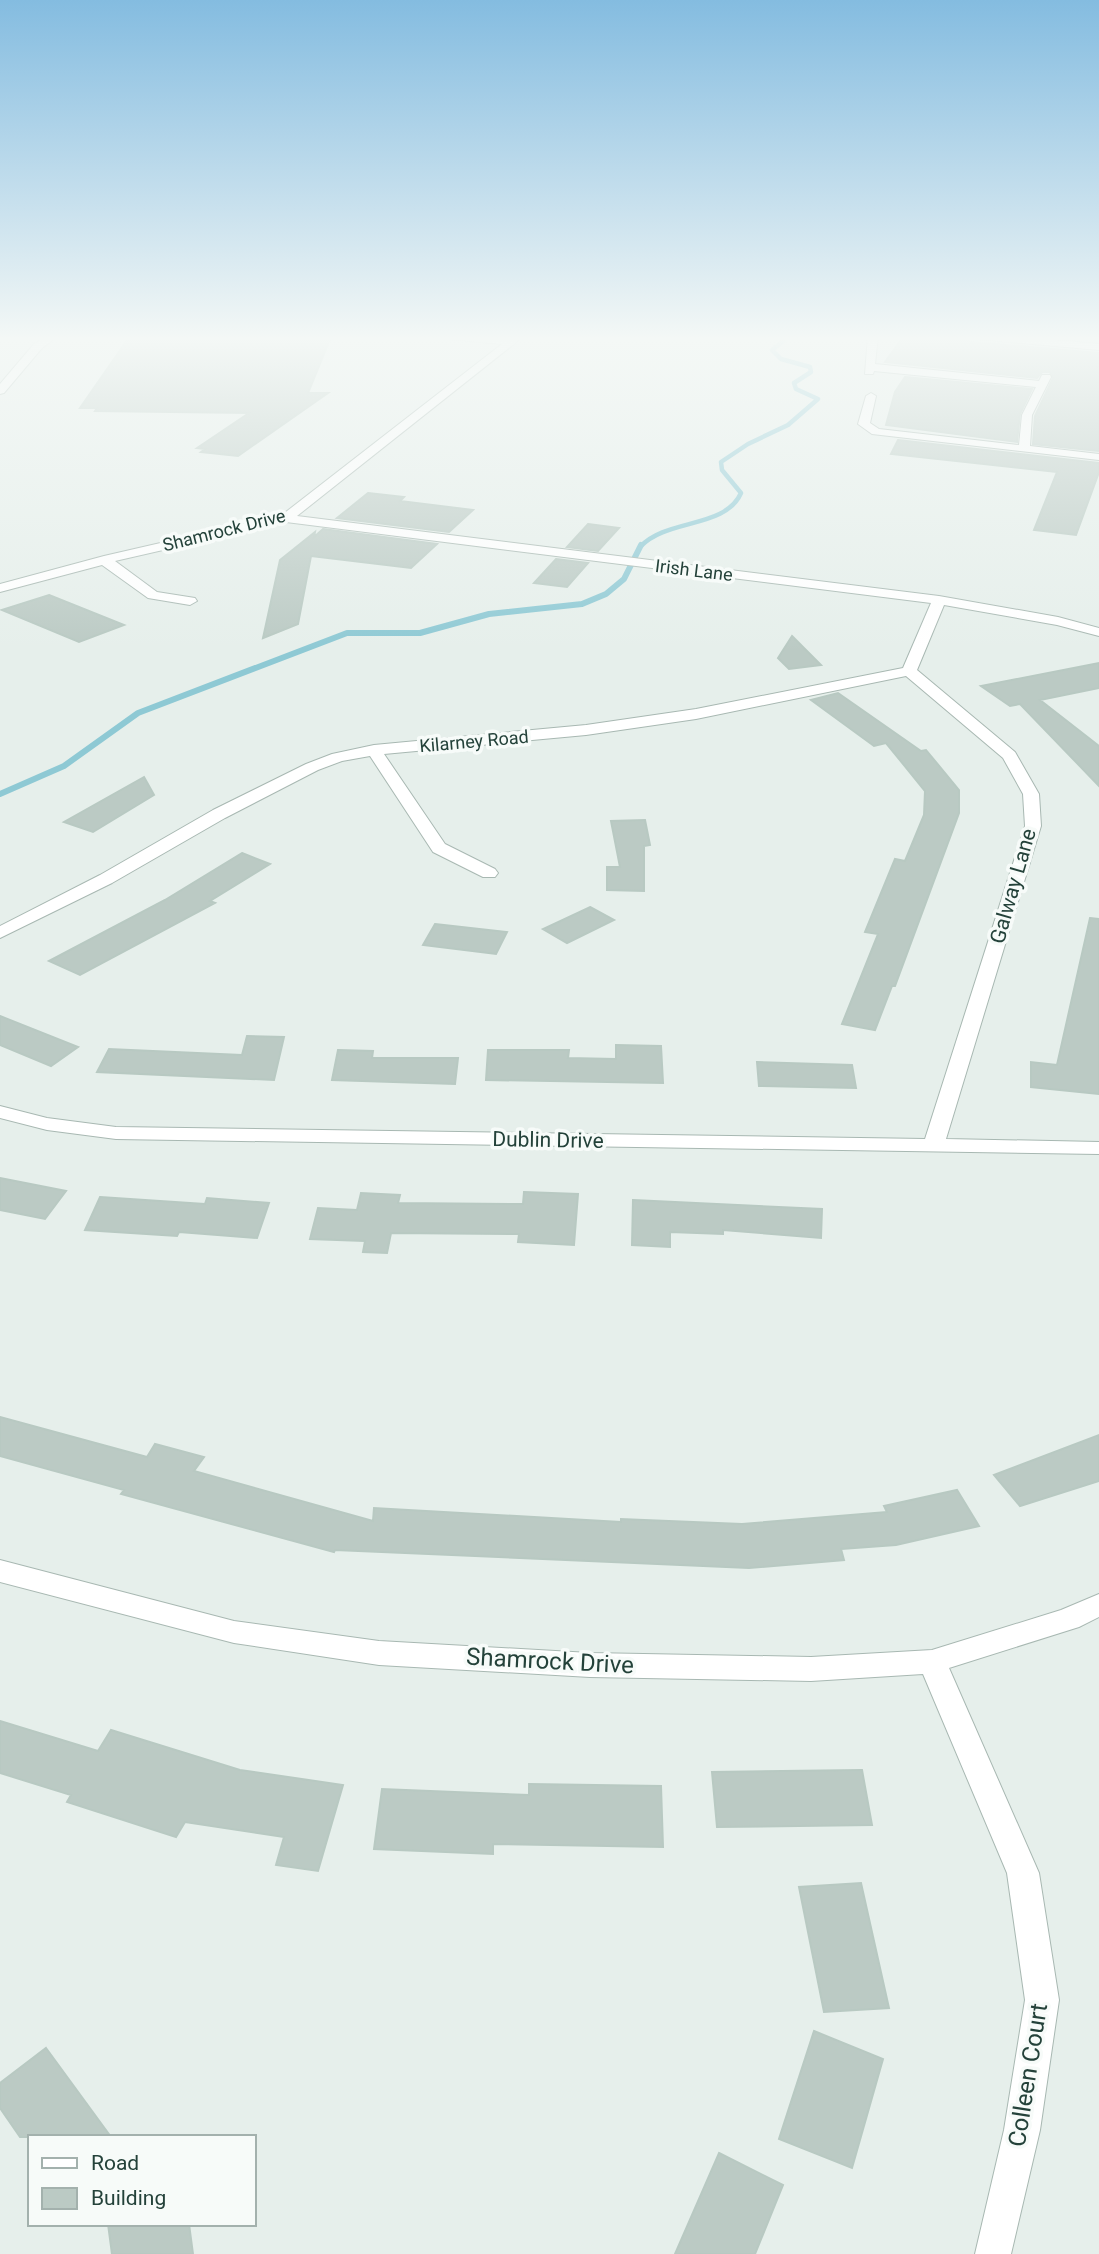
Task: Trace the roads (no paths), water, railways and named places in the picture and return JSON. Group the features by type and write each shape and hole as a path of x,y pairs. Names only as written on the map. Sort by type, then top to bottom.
{"street":[{"name":"Shamrock Drive","path":"0,588 104,559 286,518 384,441"},
{"path":"956,441 1099,457"},
{"path":"1024,449 1025,441"},
{"name":"Irish Lane","path":"286,518 939,600 1026,615 1099,632"},
{"path":"104,559 153,595 190,601"},
{"path":"909,671 939,600"},
{"name":"Kilarney Road","path":"0,933 312,767 338,757 374,750 600,729 695,714 909,671"},
{"name":"Galway Lane","path":"909,671 1009,755 1031,794 1033,826 934,1144"},
{"path":"374,750 439,848 489,873"},
{"name":"Dublin Drive","path":"0,1112 47,1124 116,1133 1099,1148"},
{"name":"Shamrock Drive","path":"0,1571 234,1632 379,1653 590,1665 811,1669 932,1662 1069,1619 1099,1605"},
{"name":"Colleen Court","path":"932,1662 1023,1873 1042,2000 1022,2130 993,2254"}],"waterway":[{"path":"640,547 665,531 722,513 733,504 741,493 722,470 721,462 754,441"},
{"path":"0,794 64,766 138,713 347,633 420,633 489,614 582,604 606,594 624,579 640,547"}]}
